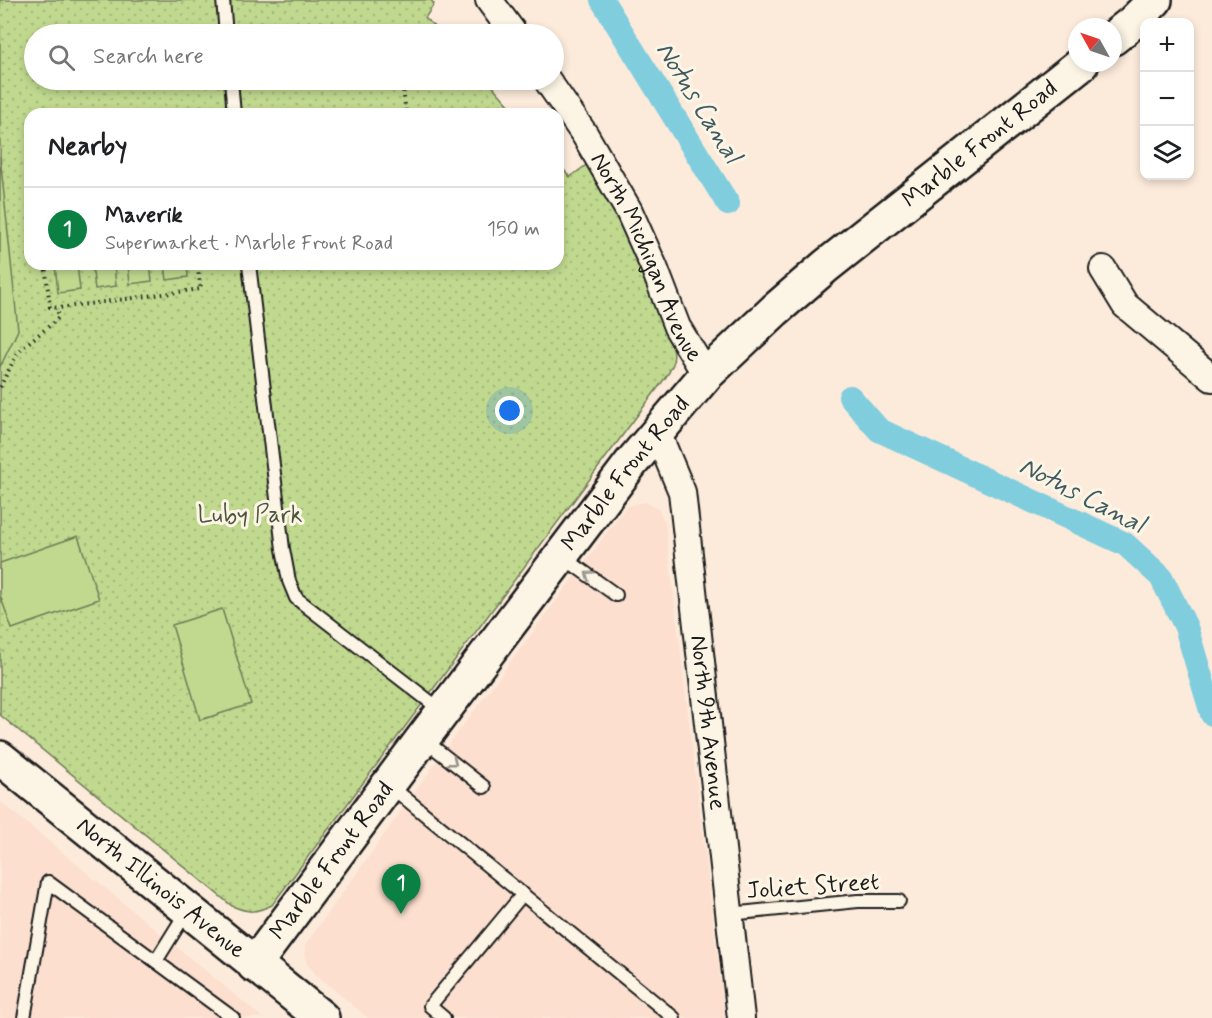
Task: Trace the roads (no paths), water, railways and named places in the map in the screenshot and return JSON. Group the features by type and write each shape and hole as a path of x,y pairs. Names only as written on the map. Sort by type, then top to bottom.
{"street":[{"path":"489,0 507,24"},
{"path":"1122,31 1155,0"},
{"name":"Marble Front Road","path":"255,965 443,711 632,462 706,375 826,266 1071,72"},
{"name":"North Michigan Avenue","path":"554,90 585,135 629,211 677,327 706,375"},
{"path":"1103,269 1125,305 1212,378"},
{"name":"North 9th Avenue","path":"657,432 682,492 741,1018"},
{"name":"North Illinois Avenue","path":"0,758 322,1018"}],"lane":[{"path":"223,0 225,24"},
{"path":"232,90 233,108"},
{"path":"250,270 283,549 289,581 296,598 443,711"},
{"path":"561,555 615,595"},
{"path":"423,738 484,787"},
{"path":"389,784 674,1018"},
{"path":"24,1018 48,882 233,1018"},
{"path":"444,1018 430,1006 523,894"},
{"name":"Joliet Street","path":"730,914 858,901 899,901"},
{"path":"156,961 188,910"}],"waterway":[{"name":"Notus Canal","path":"602,0 728,204"},
{"name":"Notus Canal","path":"850,397 879,430 1125,544 1161,577 1186,627 1212,714"}],"place":[{"name":"Maverik","path":"401,914"}],"park label":[{"name":"Luby Park","path":"250,515"}]}
